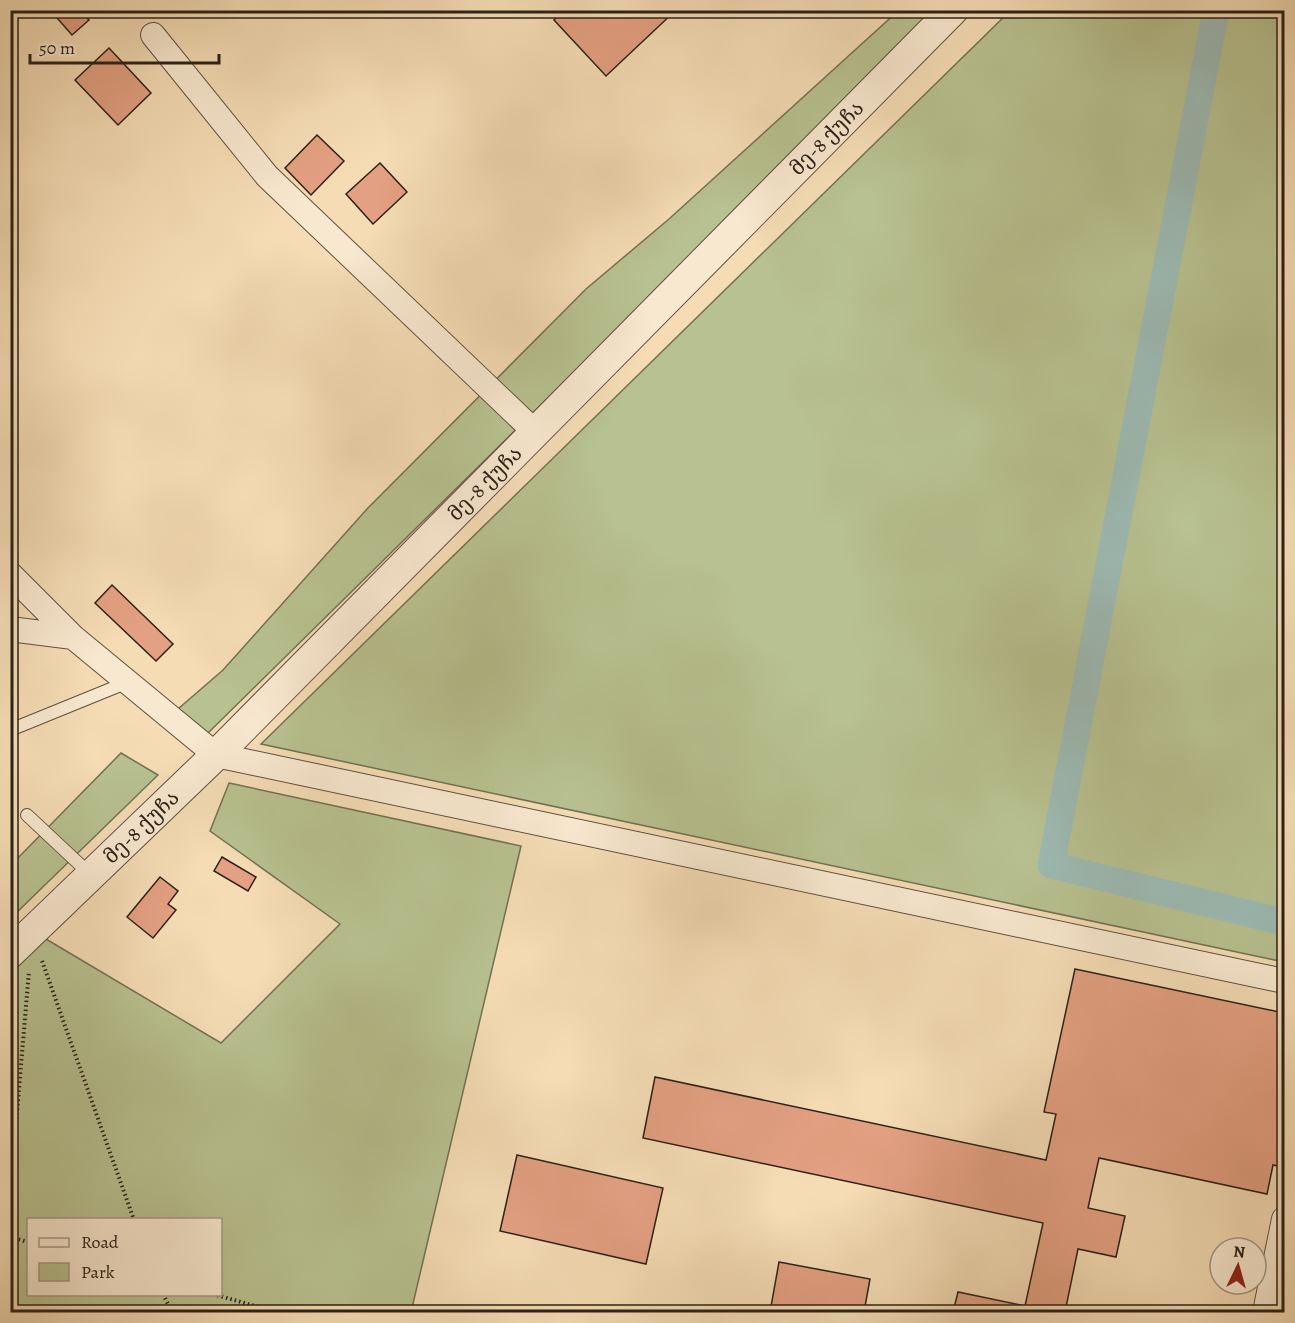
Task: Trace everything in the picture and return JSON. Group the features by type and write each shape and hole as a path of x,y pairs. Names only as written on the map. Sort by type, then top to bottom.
{"street":[{"name":"მე-8 ქუჩა","path":"10,952 216,755 953,10"},
{"path":"153,35 267,176 535,432"},
{"path":"10,574 74,637 216,755 1284,981"},
{"path":"10,629 74,637"},
{"path":"1265,1312 1284,1219"}],"lane":[{"path":"10,730 128,682"},
{"path":"27,815 91,875"}],"path":[{"path":"10,1195 32,932"},
{"path":"32,932 133,1218"},
{"path":"10,1237 27,1242"},
{"path":"164,1296 172,1312"},
{"path":"220,1296 276,1312"}],"green space":[{"path":"1011,10 1284,11 1284,962 261,744"},
{"path":"898,11 941,11 207,734 178,709 223,670 367,509 586,289 669,219"},
{"path":"121,753 158,775 11,918 11,865"},
{"path":"229,783 521,846 411,1312 11,1312 11,972 46,939 221,1043 340,924 210,831"}],"building":[{"path":"50,10 80,10 89,20 72,35"},
{"path":"564,10 676,10 606,76 554,20"},
{"path":"109,48 151,93 118,125 75,80"},
{"path":"317,135 344,161 311,195 285,168"},
{"path":"380,163 407,192 373,224 346,194"},
{"path":"112,585 173,644 156,661 95,603"},
{"path":"222,857 256,877 248,891 214,871"},
{"path":"160,877 178,891 168,904 176,910 153,938 127,917"},
{"path":"1075,969 1284,1013 1284,1135 1278,1166 1273,1165 1267,1194 1099,1158 1088,1208 1125,1216 1116,1257 1078,1249 1065,1312 953,1312 958,1292 1025,1306 1043,1223 643,1138 655,1077 1046,1160 1056,1114 1044,1112"},
{"path":"517,1155 663,1188 646,1264 500,1231"},
{"path":"779,1262 870,1279 864,1312 770,1312"}],"waterway":[{"path":"1216,10 1051,865 1284,922"}]}
